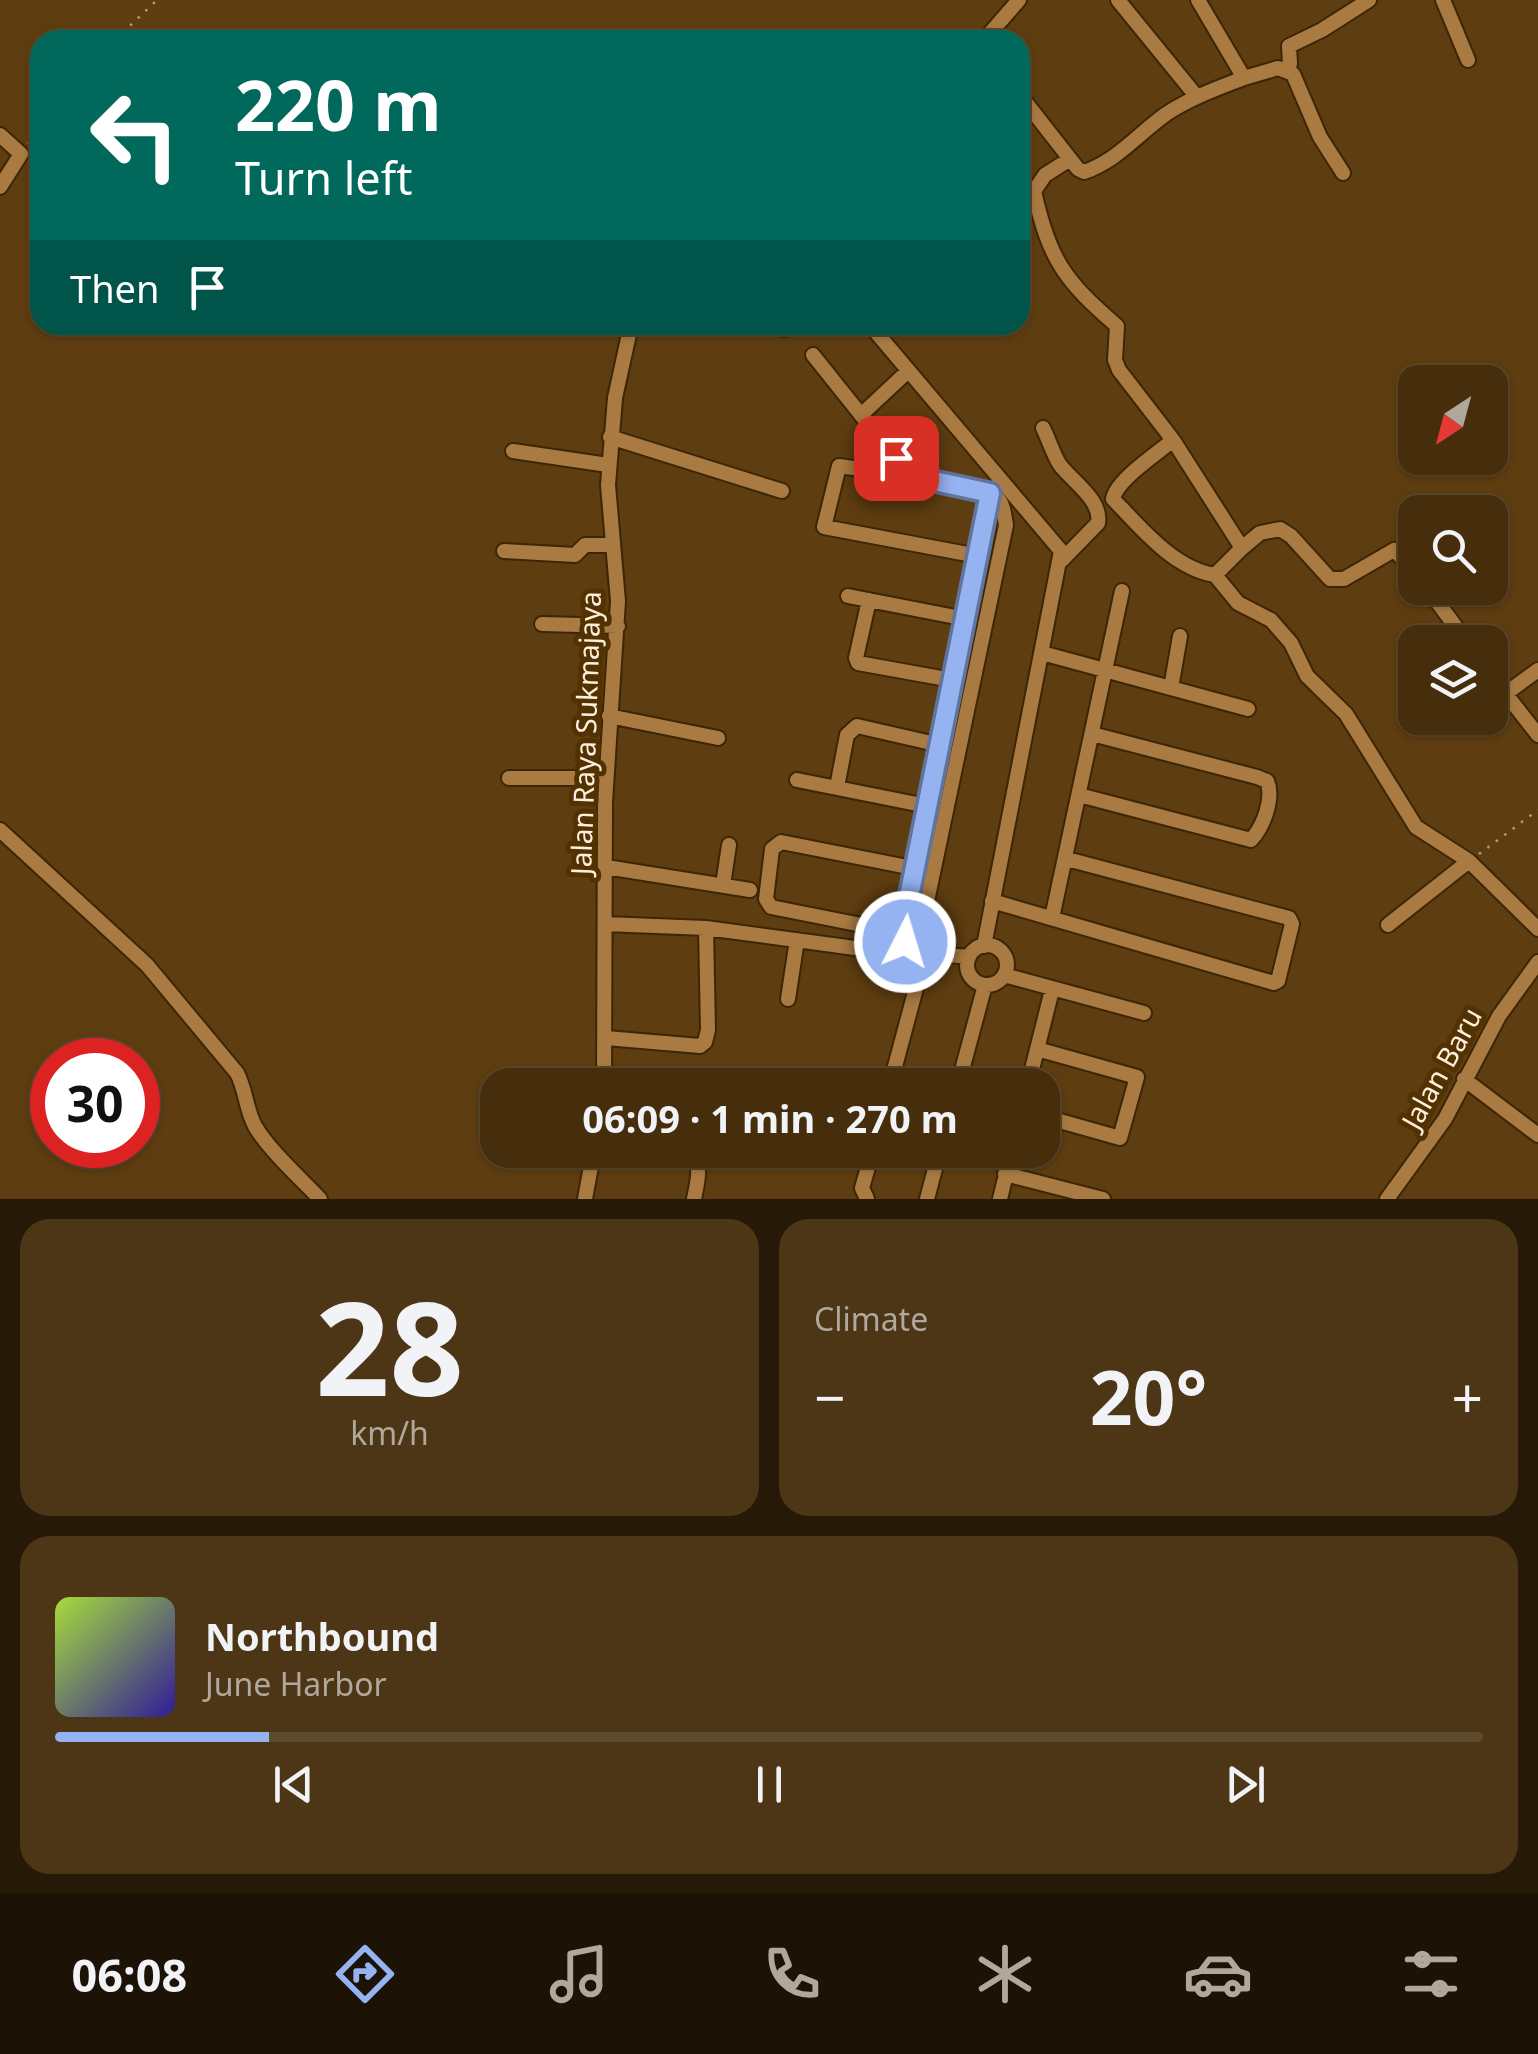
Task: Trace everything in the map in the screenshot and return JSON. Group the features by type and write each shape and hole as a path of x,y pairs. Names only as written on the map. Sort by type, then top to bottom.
{"street":[{"path":"992,30 1018,0"},
{"path":"1118,0 1196,97"},
{"path":"1198,0 1244,78"},
{"path":"1030,108 1084,172 1127,148 1166,114 1196,97 1244,78 1285,68 1290,64 1288,46 1369,0"},
{"path":"1443,0 1468,60"},
{"path":"1285,68 1298,80 1311,118 1343,173"},
{"path":"0,136 20,154 0,187"},
{"path":"1070,159 1045,176 1034,191 1058,265 1077,292 1117,326 1115,360 1119,370 1174,440 1242,548"},
{"name":"Jalan Raya Sukmajaya","path":"605,1068 606,778 618,626 608,465 630,335"},
{"path":"878,335 1061,551 984,946"},
{"path":"814,355 911,476"},
{"path":"861,414 908,371"},
{"path":"1044,428 1058,462 1100,516 1098,523 1062,560"},
{"path":"610,438 782,491"},
{"path":"1174,440 1122,483 1114,491 1113,499 1159,546 1192,568 1216,576 1238,603 1271,620 1308,676 1346,714 1416,826 1469,861 1538,930"},
{"path":"513,451 608,465"},
{"path":"894,1068 922,950 1006,525 1001,503 990,493 839,466 824,527 978,556"},
{"path":"969,957 922,950 905,942 902,932 990,493"},
{"path":"1216,576 1260,534 1280,528 1330,579 1344,579 1383,554 1394,550 1398,554"},
{"path":"504,551 576,555 585,545 611,545"},
{"path":"1052,918 1122,591"},
{"path":"848,596 966,619"},
{"path":"869,600 858,663 952,680"},
{"path":"542,624 618,626"},
{"path":"1171,688 1180,636"},
{"path":"1042,653 1248,710"},
{"path":"1508,692 1538,670"},
{"path":"1508,698 1538,735"},
{"path":"609,716 718,738"},
{"path":"837,787 846,735 856,726 940,745"},
{"path":"1079,795 1251,840 1261,825 1270,794 1267,781 1257,777 1092,734"},
{"path":"509,778 606,778"},
{"path":"797,780 927,806"},
{"path":"0,830 147,964 237,1073 254,1125 263,1138 320,1199"},
{"path":"902,932 766,904 772,849 781,842 913,868"},
{"path":"723,885 729,846"},
{"path":"992,902 1278,981 1292,924 1281,914 1067,859"},
{"path":"1388,924 1469,861"},
{"path":"606,867 750,890"},
{"path":"605,924 706,928 855,948"},
{"path":"606,1038 700,1046 705,1042 706,928"},
{"path":"788,999 797,940"},
{"path":"995,947 1004,954 1004,976 985,985 970,976 969,957 973,950 995,947"},
{"name":"Jalan Baru","path":"1387,1199 1445,1119 1499,1016 1538,962"},
{"path":"1004,976 1144,1012"},
{"path":"963,1068 985,985"},
{"path":"1032,1068 1052,990"},
{"path":"1037,1049 1137,1077 1120,1138 1060,1121"},
{"path":"1464,1079 1538,1135"},
{"path":"586,1199 591,1168"},
{"path":"694,1199 700,1168"},
{"path":"867,1168 862,1188 868,1199"},
{"path":"927,1199 935,1168"},
{"path":"1000,1199 1008,1168"},
{"path":"1006,1174 1103,1199"}],"path":[{"path":"126,30 157,0"},
{"path":"1469,861 1538,810"}],"route":[{"path":"896,458 911,476 990,493 913,868 902,932 905,942"}]}
